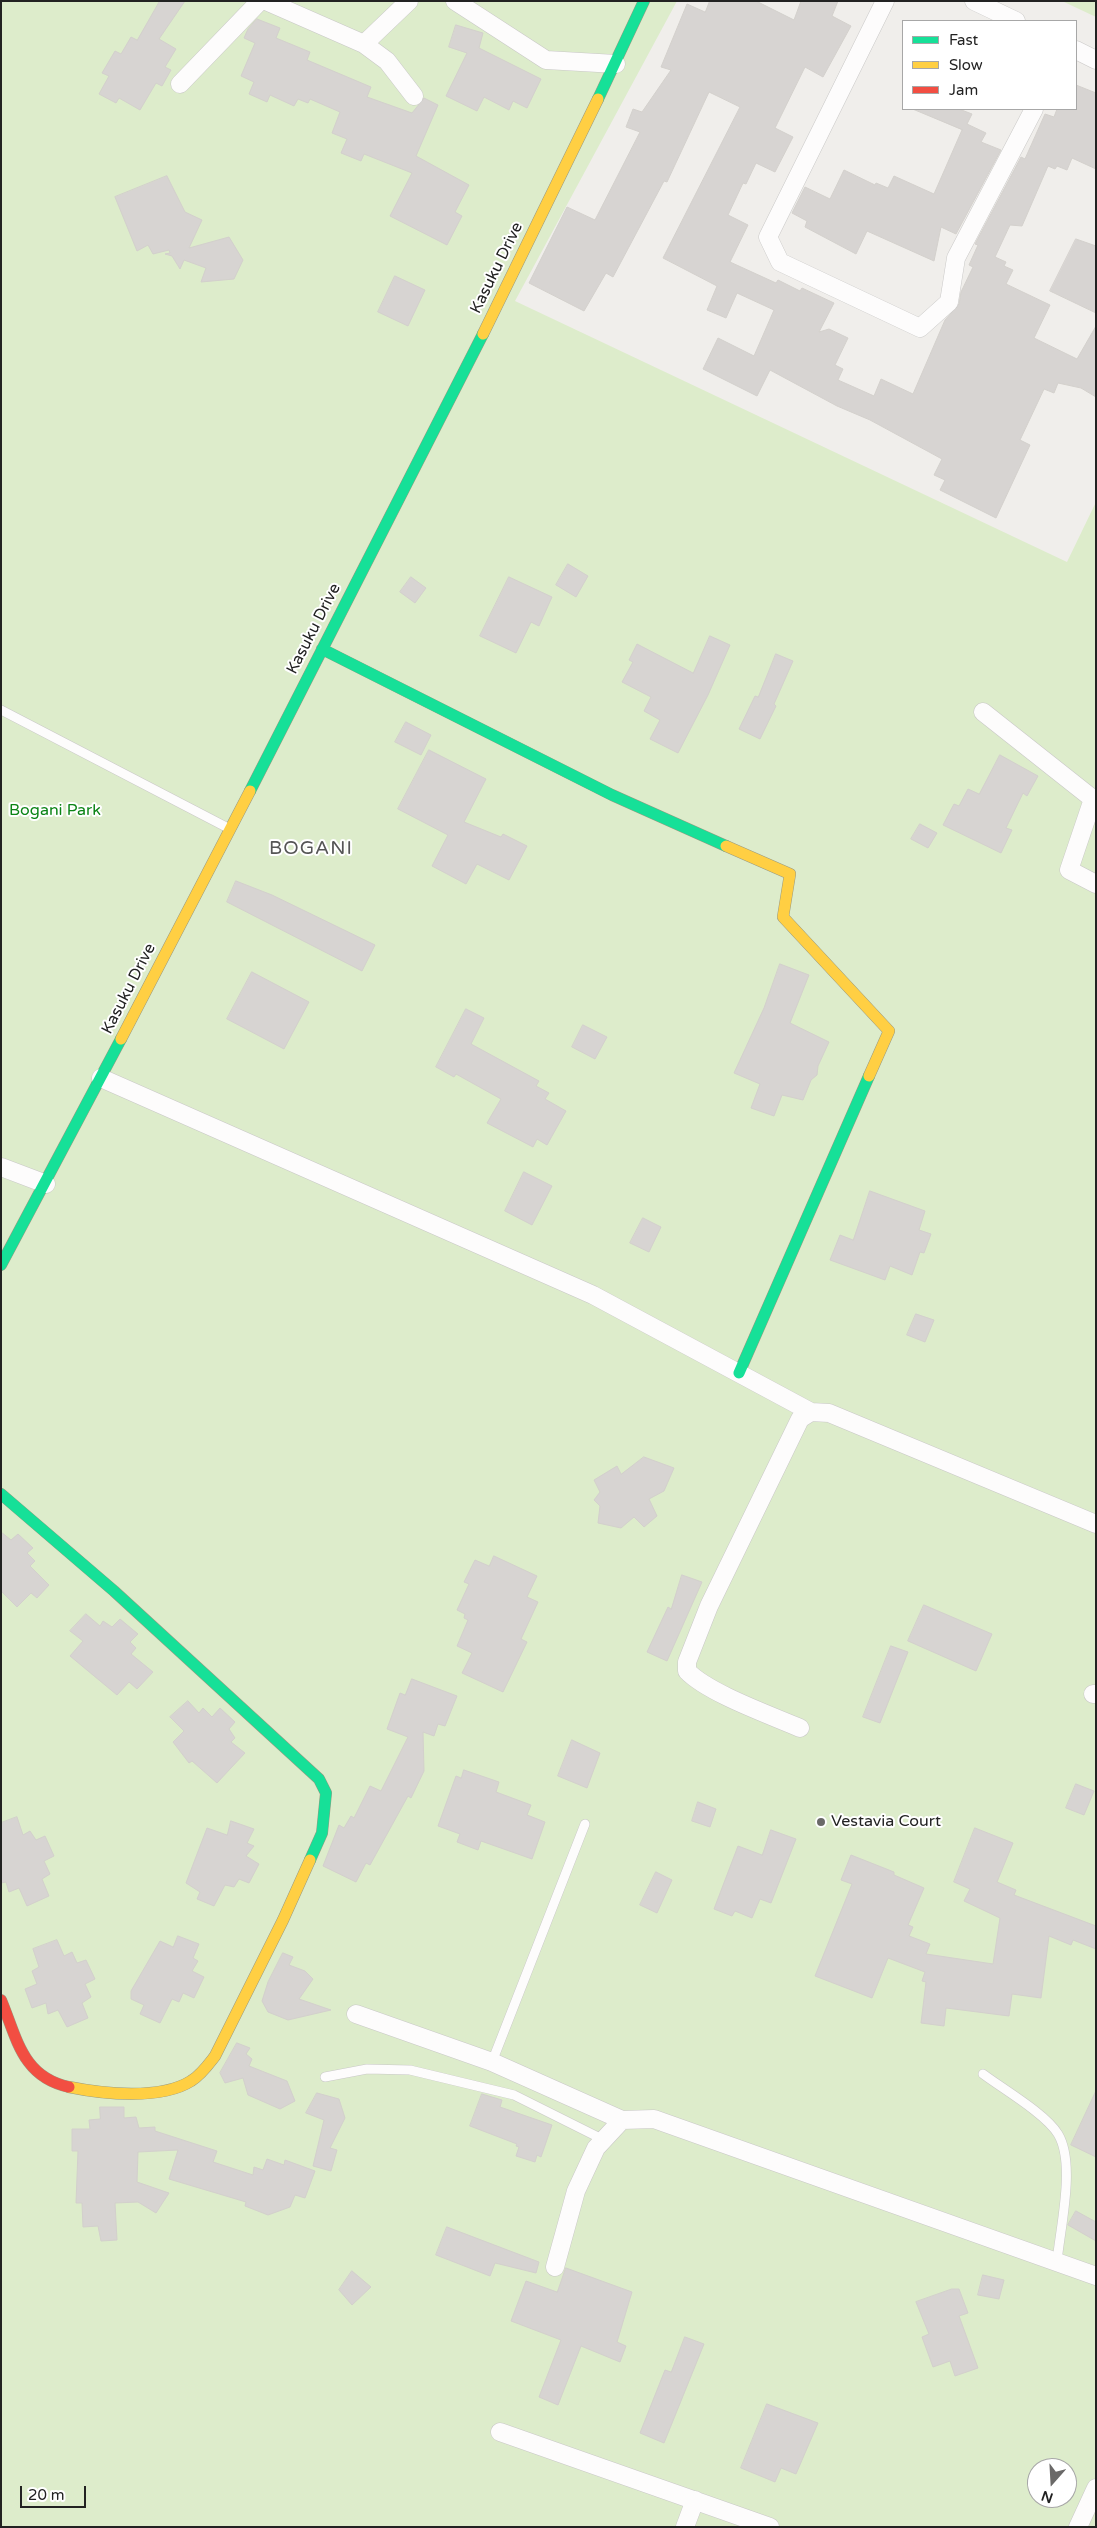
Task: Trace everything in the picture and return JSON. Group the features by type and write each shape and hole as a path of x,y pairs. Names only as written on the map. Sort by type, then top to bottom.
{"street":[{"path":"180,84 260,1"},
{"path":"266,1 364,44 387,61 414,96"},
{"path":"364,44 409,1"},
{"path":"455,1 546,60 616,64"},
{"name":"Kasuku Drive","path":"1,1265 46,1184 230,829 460,378 616,64 644,1"},
{"path":"884,1 768,237 780,262 920,328 949,302 956,258 1033,110"},
{"path":"974,1 1014,20"},
{"path":"1077,50 1096,60"},
{"path":"322,649 612,795 790,874 783,917 889,1031 739,1373"},
{"path":"983,712 1093,799 1069,870 1096,884"},
{"path":"100,1078 593,1296 811,1412 829,1413 1096,1524"},
{"path":"1,1167 46,1184"},
{"path":"800,1728 703,1684 687,1671 687,1662 721,1580 800,1419 811,1412"},
{"path":"1,1494 114,1591 319,1779 326,1793 322,1833 283,1920 215,2056 204,2072 185,2084 145,2092 98,2093 52,2082 36,2073 26,2060 1,2000"},
{"path":"356,2014 492,2062 622,2120 654,2119 1096,2276"},
{"path":"555,2268 576,2191 596,2148 622,2120"},
{"path":"500,2432 770,2527"},
{"path":"1078,2527 1096,2488"},
{"path":"685,2527 695,2500"}],"lane":[{"path":"1,710 230,829"},
{"path":"492,2062 585,1824"},
{"path":"325,2077 367,2069 410,2070 514,2096 604,2140"},
{"path":"984,2074 1037,2113 1058,2134 1065,2154 1066,2181 1057,2262"}],"green space":[{"name":"Bogani Park","path":"1,1 677,1 515,301 1067,562 1096,502 1096,2527 1,2527"},
{"path":"1062,1 1096,1 1096,17"}],"building":[{"path":"160,1 185,1 159,39 176,49 165,67 171,70 162,86 156,83 140,110 119,98 116,103 99,94 109,76 102,73 115,51 121,54 131,37 137,40"},
{"path":"710,1 756,1 794,20 801,1 838,1 832,16 851,26 823,77 805,67 775,128 793,137 775,172 756,163 746,184 743,183 728,215 748,225 730,262 776,283 778,280 800,291 802,288 834,303 819,332 829,329 848,338 835,365 843,369 838,380 874,396 881,379 913,394 945,320 959,304 961,292 973,267 969,265 978,245 975,244 1021,157 1025,159 1045,114 1054,117 1057,110 1077,110 1077,85 1096,93 1096,169 1072,158 1067,170 1057,166 1055,169 1048,166 1022,226 1010,225 995,257 1006,262 1004,266 1013,270 1006,284 1050,305 1034,338 1077,359 1096,326 1096,397 1081,388 1058,383 1054,393 1044,389 1020,440 1030,445 996,518 940,490 945,480 934,475 942,459 870,420 837,406 770,370 757,396 703,369 718,338 754,356 774,310 737,293 726,318 707,310 717,286 663,258 740,107 709,92 667,182 664,181 613,277 606,273 584,311 529,283 567,207 595,220 640,132 626,127 633,109 642,112 671,70 661,67 687,4 705,12"},
{"path":"257,19 280,28 276,38 310,52 307,60 371,87 367,97 412,113 424,98 438,105 416,156 469,185 455,212 462,216 447,245 390,216 412,173 364,154 361,161 341,153 347,139 332,133 340,112 310,99 308,103 298,99 294,106 270,95 267,102 249,94 254,82 241,76 255,43 244,38 248,29"},
{"path":"456,25 483,33 479,48 541,79 527,108 513,101 509,110 484,97 477,111 446,96 467,53 449,47"},
{"path":"915,110 962,110 972,114 967,124 986,133 981,142 1001,150 956,234 941,227 934,261 867,231 856,254 805,227 807,221 792,213 805,187 830,199 844,170 875,185 876,183 888,188 894,176 934,194 962,130"},
{"path":"167,176 185,212 202,220 189,248 229,237 243,260 234,279 201,282 206,268 184,260 180,269 172,256 165,254 170,253 169,250 153,254 148,245 137,251 115,197"},
{"path":"1076,239 1096,246 1096,313 1050,291"},
{"path":"395,276 425,290 408,326 378,312"},
{"path":"568,564 588,576 576,597 556,585"},
{"path":"411,577 426,588 415,603 400,592"},
{"path":"509,577 552,597 539,626 531,622 516,653 480,636"},
{"path":"710,636 730,645 708,695 678,753 650,739 660,720 644,711 651,697 622,682 633,662 629,660 637,644 693,673"},
{"path":"776,654 793,661 774,704 776,706 760,739 739,729 755,696 758,697"},
{"path":"406,722 431,735 421,755 395,742"},
{"path":"429,750 486,779 464,822 501,837 503,834 527,846 509,880 477,864 466,884 432,866 448,835 398,809"},
{"path":"1000,755 1038,776 1027,796 1023,793 1006,828 1012,830 1001,853 943,825 954,804 959,806 968,789 979,794"},
{"path":"920,824 937,833 928,848 911,839"},
{"path":"236,881 272,895 375,945 362,971 227,902"},
{"path":"780,964 809,975 790,1023 829,1042 818,1066 817,1075 811,1080 803,1100 782,1095 774,1116 751,1108 760,1084 734,1073 764,1008"},
{"path":"252,972 309,1002 284,1049 227,1019"},
{"path":"466,1009 484,1018 471,1044 539,1081 536,1086 549,1093 545,1099 566,1111 547,1145 537,1139 533,1147 487,1123 501,1099 456,1074 454,1077 436,1067"},
{"path":"583,1025 607,1037 595,1059 572,1047"},
{"path":"524,1172 552,1186 532,1225 505,1211"},
{"path":"870,1191 925,1211 919,1230 931,1234 924,1253 920,1252 912,1275 890,1266 885,1280 830,1260 840,1235 853,1240"},
{"path":"643,1218 661,1227 649,1252 630,1243"},
{"path":"916,1314 934,1320 925,1342 907,1335"},
{"path":"644,1457 674,1468 664,1491 649,1499 657,1516 644,1527 634,1517 621,1528 598,1523 600,1506 594,1500 600,1492 594,1480 617,1466 621,1474"},
{"path":"1,1532 11,1540 18,1534 33,1548 27,1553 35,1561 30,1566 49,1585 37,1598 31,1593 17,1607 1,1591"},
{"path":"494,1556 537,1576 527,1597 538,1602 521,1639 527,1642 503,1692 462,1673 472,1653 457,1646 468,1620 464,1618 465,1614 457,1610 469,1584 464,1582 475,1560 489,1566"},
{"path":"682,1575 702,1582 667,1661 647,1652 668,1607 671,1609"},
{"path":"924,1605 992,1634 976,1671 908,1641"},
{"path":"86,1614 100,1626 103,1621 112,1627 120,1619 138,1634 130,1642 136,1648 131,1654 153,1672 137,1689 129,1682 117,1695 70,1656 83,1641 70,1631"},
{"path":"891,1646 908,1652 880,1723 863,1717"},
{"path":"412,1679 457,1696 445,1726 438,1724 434,1736 423,1732 424,1771 411,1798 408,1796 370,1865 366,1863 356,1882 323,1866 339,1825 344,1828 351,1816 354,1818 370,1786 381,1791 408,1737 387,1729 400,1693 405,1695"},
{"path":"188,1701 199,1713 203,1708 212,1717 220,1708 235,1722 229,1729 235,1738 231,1742 245,1753 217,1783 192,1761 189,1763 173,1742 184,1731 170,1717"},
{"path":"572,1740 600,1753 587,1788 558,1776"},
{"path":"464,1770 499,1782 496,1792 531,1805 527,1815 545,1822 532,1859 481,1841 478,1850 457,1842 460,1834 438,1826 456,1776 461,1778"},
{"path":"1076,1784 1094,1791 1084,1815 1066,1808"},
{"path":"698,1802 716,1809 710,1827 692,1821"},
{"path":"17,1817 23,1835 30,1831 36,1840 45,1836 54,1856 44,1861 50,1874 42,1879 49,1896 27,1906 19,1888 9,1892 6,1882 1,1883 1,1823"},
{"path":"231,1821 254,1829 247,1843 254,1846 246,1856 259,1864 249,1883 239,1879 234,1887 225,1885 214,1906 197,1899 200,1892 186,1883 207,1828 227,1835"},
{"path":"975,1828 1013,1843 997,1882 1016,1890 1014,1895 1096,1926 1096,1949 1073,1940 1071,1945 1049,1936 1041,1998 1012,1994 1009,2016 946,2008 944,2026 921,2023 926,1982 922,1981 925,1972 888,1958 872,1998 815,1976 852,1884 841,1880 851,1855 894,1872 894,1875 924,1888 908,1925 913,1927 909,1936 930,1944 926,1954 993,1964 1000,1918 964,1901 970,1889 954,1882"},
{"path":"771,1830 796,1839 771,1903 760,1899 752,1918 735,1911 732,1916 714,1909 738,1846 762,1855"},
{"path":"656,1872 672,1880 657,1913 640,1905"},
{"path":"178,1936 199,1944 193,1958 198,1961 192,1971 204,1977 194,1998 183,1993 179,2002 172,1999 160,2023 140,2014 144,2005 131,1999 131,1991 160,1941 173,1947"},
{"path":"57,1940 64,1956 72,1952 77,1963 86,1960 95,1979 85,1984 91,1997 82,2003 88,2018 67,2027 58,2010 48,2014 46,2003 32,2008 25,1989 37,1984 32,1971 39,1967 33,1949"},
{"path":"283,1953 293,1957 289,1965 305,1971 313,1979 299,1999 331,2010 288,2020 268,2012 262,2001 268,1982"},
{"path":"237,2043 250,2048 246,2054 252,2059 249,2066 287,2081 295,2101 280,2109 248,2095 243,2078 225,2083 220,2073"},
{"path":"1096,2091 1096,2157 1071,2145"},
{"path":"317,2093 339,2099 345,2118 330,2148 337,2150 331,2171 313,2166 324,2120 306,2113"},
{"path":"482,2094 502,2100 500,2107 552,2125 541,2157 537,2155 535,2162 516,2156 519,2147 516,2146 517,2144 470,2126"},
{"path":"100,2107 124,2107 124,2118 136,2117 139,2128 155,2127 155,2131 217,2151 213,2162 253,2175 254,2167 263,2170 267,2159 284,2165 285,2160 315,2171 305,2198 295,2195 290,2207 268,2215 245,2206 246,2202 169,2179 178,2150 138,2152 137,2182 169,2193 156,2213 138,2202 115,2203 117,2240 101,2241 98,2226 83,2227 82,2203 76,2203 78,2151 72,2151 72,2129 90,2129 89,2120 100,2119"},
{"path":"1076,2211 1096,2222 1096,2241 1068,2225"},
{"path":"447,2227 539,2262 536,2273 495,2263 490,2276 436,2255"},
{"path":"566,2268 632,2292 617,2342 626,2346 620,2362 581,2346 558,2405 539,2397 561,2340 511,2321 526,2281 557,2292"},
{"path":"352,2271 371,2287 352,2305 339,2290"},
{"path":"983,2275 1004,2280 999,2299 978,2295"},
{"path":"952,2289 959,2289 968,2313 959,2316 978,2368 955,2376 950,2361 933,2367 922,2337 929,2334 916,2302"},
{"path":"685,2337 704,2344 664,2443 640,2433 665,2370 671,2372"},
{"path":"767,2404 818,2423 796,2474 781,2468 775,2482 741,2468"}],"traffic: fast":[{"path":"598,99 644,1"},
{"path":"250,791 483,334"},
{"path":"322,649 612,795 726,846"},
{"path":"1,1265 121,1039"},
{"path":"739,1373 869,1076"},
{"path":"1,1494 114,1591 319,1779 326,1793 322,1833 310,1860"}],"traffic: slow":[{"path":"483,334 598,99"},
{"path":"121,1039 250,791"},
{"path":"726,846 790,874 783,917 889,1031 869,1076"},
{"path":"69,2087 98,2092 148,2093 179,2087 198,2076 215,2056 283,1920 310,1860"}],"traffic: jam":[{"path":"1,2000 17,2042 31,2065 41,2075 53,2082 69,2087"}],"place":[{"name":"Vestavia Court","path":"821,1822"}],"district":[{"name":"BOGANI","path":"311,849"}]}
